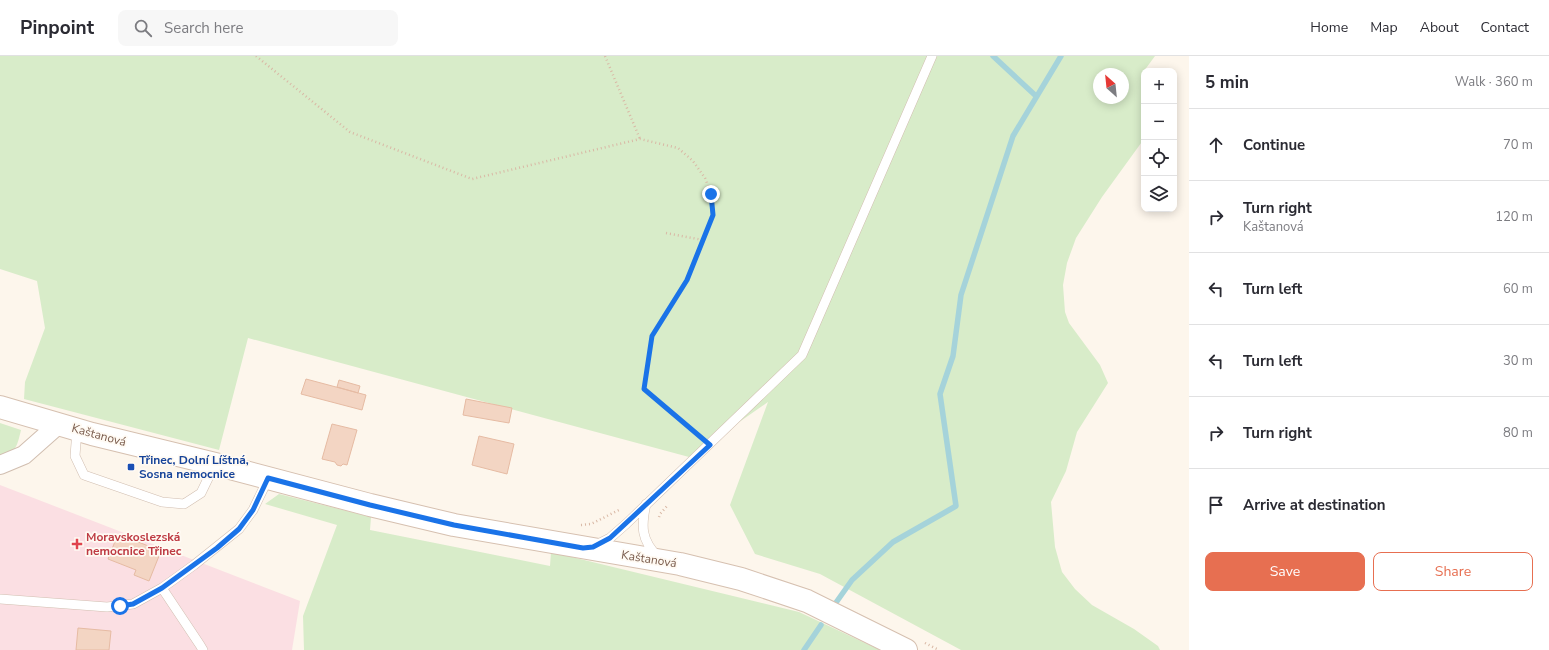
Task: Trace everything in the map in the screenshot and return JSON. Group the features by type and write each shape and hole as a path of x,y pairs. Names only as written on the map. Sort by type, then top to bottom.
{"street":[{"name":"Kaštanová","path":"0,407 68,427 370,505 454,525 680,564 741,579 807,602 906,650"},
{"path":"0,465 24,455 68,427"}],"lane":[{"path":"583,548 593,547 610,538 710,445 802,355 932,56"},
{"path":"68,427 75,456 84,475 162,502 184,504 200,492 215,464"},
{"path":"0,598 106,607 133,604 162,588 217,548 239,529 253,510 268,478"},
{"path":"646,504 642,525 644,536 652,551 663,562"},
{"path":"162,588 203,650"}],"path":[{"path":"256,56 350,132 472,179 640,139 678,148 693,161 705,178 711,194 713,215 687,280 652,336 644,389 710,445"},
{"path":"606,56 640,139"},
{"path":"666,233 703,240"},
{"path":"578,526 591,524 626,507"}],"shaded area":[{"name":"Moravskoslezská nemocnice Třinec","path":"0,485 300,601 292,650 0,650"}],"green space":[{"path":"0,56 1155,56 1146,68 1141,68 1141,143 1102,197 1076,238 1067,263 1063,285 1065,312 1069,323 1100,365 1108,383 1077,432 1066,471 1051,502 1055,547 1062,572 1075,589 1092,605 1134,629 1158,646 1160,650 961,650 820,574 755,554 730,505 768,402 689,457 248,338 219,450 24,399 25,382 45,328 37,281 0,269"},
{"path":"0,423 21,430 15,448 0,456"},
{"path":"279,494 371,517 370,530 550,566 551,552 799,612 880,650 304,650 303,616 337,525 265,504"}],"building":[{"path":"306,379 366,395 362,410 301,394"},
{"path":"339,380 360,386 358,393 337,387"},
{"path":"466,399 512,408 509,423 463,415"},
{"path":"332,424 357,430 347,465 343,464 341,466 337,465 335,462 322,459"},
{"path":"479,436 514,444 507,474 472,465"},
{"path":"118,534 161,551 149,581 134,575 136,570 108,559"},
{"path":"78,628 111,631 109,650 76,650"}],"waterway":[{"path":"993,56 1036,96"},
{"path":"835,604 852,580 893,542 956,506 940,394 953,356 961,295 1013,136 1061,56"},
{"path":"804,650 821,625"}],"place":[{"name":"Třinec, Dolní Líštná, Sosna nemocnice","path":"131,467"},
{"name":"Moravskoslezská nemocnice Třinec","path":"77,544"}],"route":[{"path":"120,606 133,604 162,588 217,548 239,529 253,510 268,478 454,525 583,548 593,547 610,538 655,494 710,445 644,389 652,336 687,280 713,215 711,194"}]}
